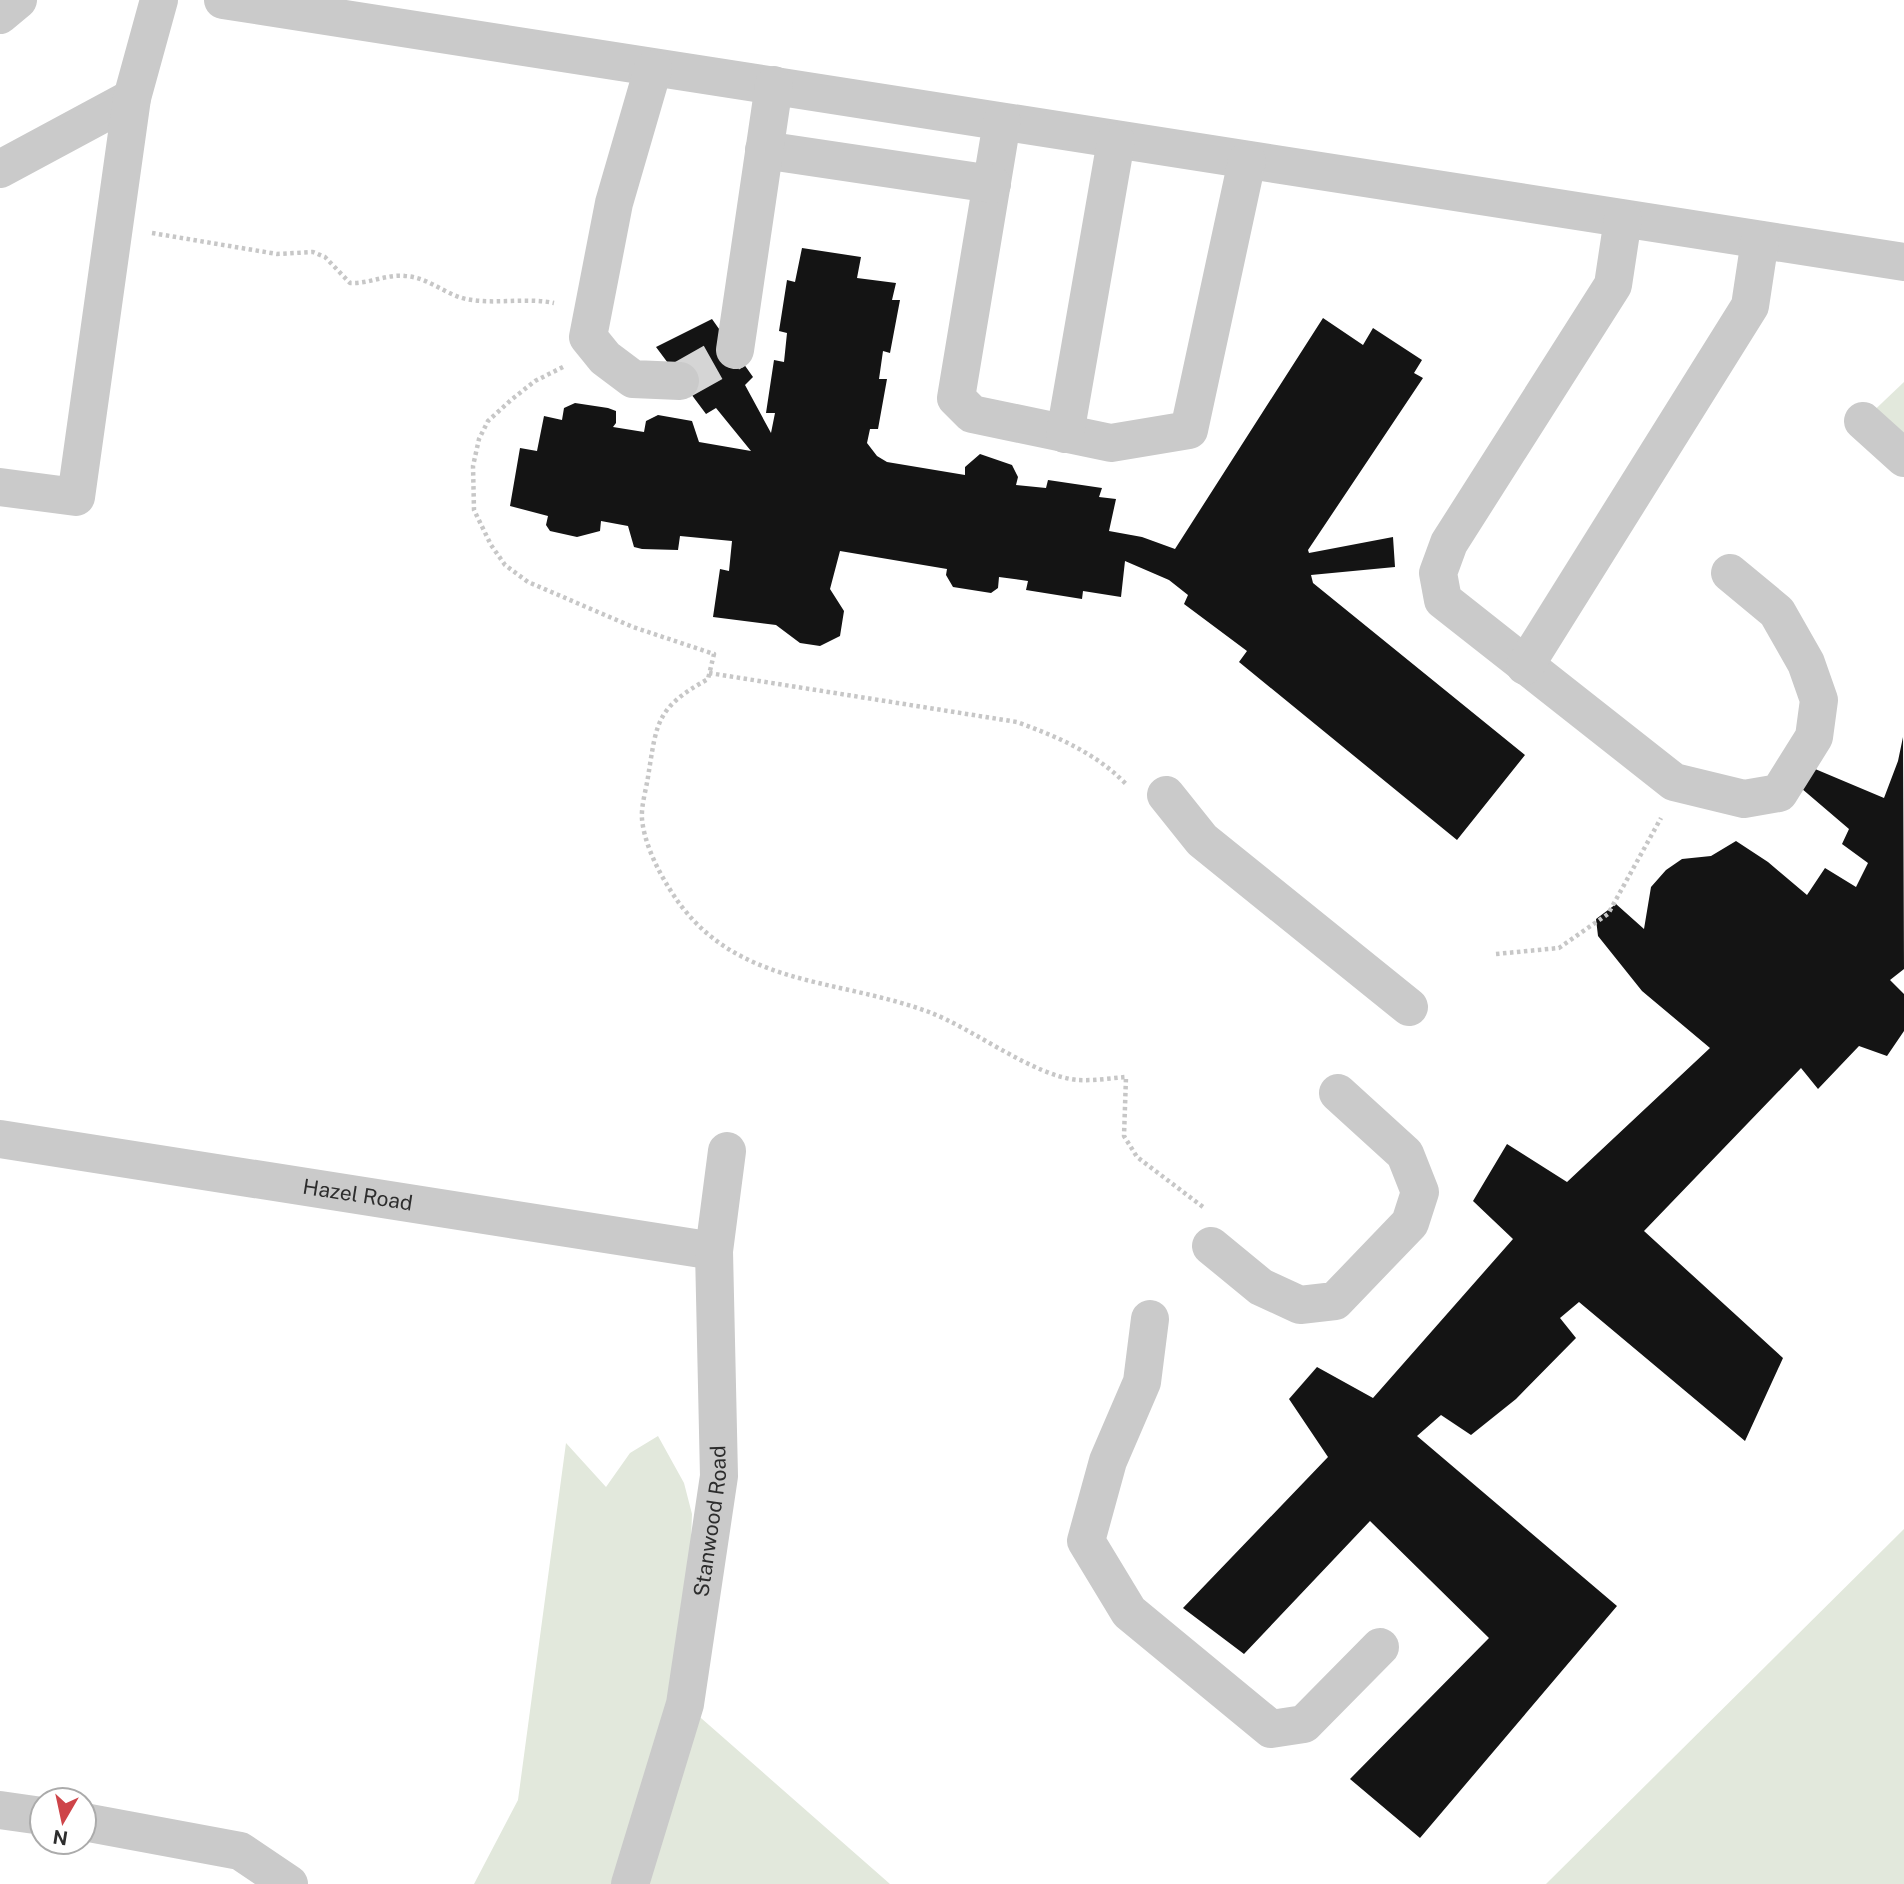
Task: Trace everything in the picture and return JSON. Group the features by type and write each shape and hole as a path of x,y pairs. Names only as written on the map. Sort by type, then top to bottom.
{"street":[{"path":"0,15 18,0"},
{"path":"0,487 76,497 132,98 159,0"},
{"path":"223,0 1904,262"},
{"path":"653,69 614,203 588,337 605,358 633,379 680,381"},
{"path":"735,350 774,85"},
{"path":"0,169 132,98"},
{"path":"1002,122 956,398 972,414 1111,443 1189,430 1247,161"},
{"path":"1065,434 1116,141"},
{"path":"764,150 992,184"},
{"path":"1623,219 1614,285 1448,543 1438,573 1443,600 1674,782 1744,799 1779,793 1814,737 1819,700 1806,663 1777,612 1730,573"},
{"path":"1525,666 1750,306 1760,240"},
{"path":"1864,421 1904,458"},
{"path":"1166,795 1202,839 1409,1007"},
{"path":"1210,1228 1261,1287 1300,1305 1335,1301 1410,1223 1420,1192 1405,1154 1338,1093"},
{"name":"Hazel Road","path":"0,1139 714,1251"},
{"name":"Stanwood Road","path":"630,1884 685,1704 719,1476 714,1251 727,1150"},
{"path":"1150,1319 1142,1382 1108,1461 1086,1541 1129,1612 1271,1730 1304,1724 1380,1647"},
{"path":"0,1810 28,1814"},
{"path":"98,1825 240,1851 289,1884"}],"path":[{"path":"114,225 277,254 313,252 325,257 350,283 363,284 404,276 430,282 468,299 493,303 548,302 591,312"},
{"path":"568,365 535,381 488,421 479,439 473,466 474,510 505,565 528,582 633,627 714,654 708,679 676,697 658,724 642,818 663,878 700,930 721,947 760,965 802,980 897,1001 960,1024 1059,1076 1079,1080 1126,1077 1124,1136 1138,1157 1210,1228"},
{"path":"709,673 1017,722 1060,738 1094,757 1147,803 1166,795"},
{"path":"1496,954 1559,948 1608,914 1668,806"}],"shaded area":[{"path":"1904,382 1904,458 1863,421"},
{"path":"658,1436 684,1483 692,1514 685,1704 890,1884 474,1884 518,1800 566,1443 606,1487 630,1453"},
{"path":"1904,1529 1904,1884 1546,1884"}],"building":[{"path":"802,248 861,257 857,278 896,283 892,300 900,300 890,353 883,351 879,379 887,379 878,429 870,429 867,443 877,456 887,462 965,475 965,467 980,454 1012,465 1018,477 1016,485 1046,488 1048,480 1102,488 1099,497 1116,499 1109,531 1142,537 1175,549 1323,318 1363,345 1373,328 1422,360 1414,373 1423,378 1308,550 1309,553 1393,537 1395,567 1311,575 1313,583 1525,755 1457,840 1239,662 1247,651 1184,604 1188,595 1169,580 1125,561 1121,597 1083,591 1082,599 1026,590 1028,581 999,577 998,588 991,593 953,587 946,575 947,569 840,551 830,589 844,611 840,636 820,646 800,643 776,625 713,617 720,569 729,571 732,541 680,536 678,550 642,549 634,547 628,526 601,521 600,531 577,537 550,531 546,525 548,516 510,506 520,448 537,451 544,416 562,420 564,408 575,403 616,411 616,423 613,427 644,432 646,421 658,415 692,421 699,442 751,451 716,408 706,414 656,347 712,319 753,377 745,385 771,433 775,413 766,413 774,360 784,362 787,333 779,331 787,280 795,282"},
{"path":"1903,737 1904,969 1890,980 1904,994 1904,1031 1887,1056 1859,1046 1818,1089 1801,1068 1644,1231 1783,1358 1745,1441 1579,1302 1560,1318 1576,1338 1516,1399 1471,1435 1441,1415 1417,1436 1617,1606 1420,1838 1350,1779 1489,1638 1370,1521 1244,1654 1183,1608 1328,1457 1289,1399 1317,1367 1373,1398 1513,1239 1473,1201 1507,1144 1567,1182 1710,1048 1642,991 1598,936 1596,919 1616,904 1644,929 1651,887 1666,870 1682,859 1711,856 1736,841 1768,862 1807,895 1825,868 1856,887 1868,863 1842,844 1849,829 1801,788 1808,766 1884,798 1898,761"}],"tunnel":[{"path":"680,381 735,350"}]}
